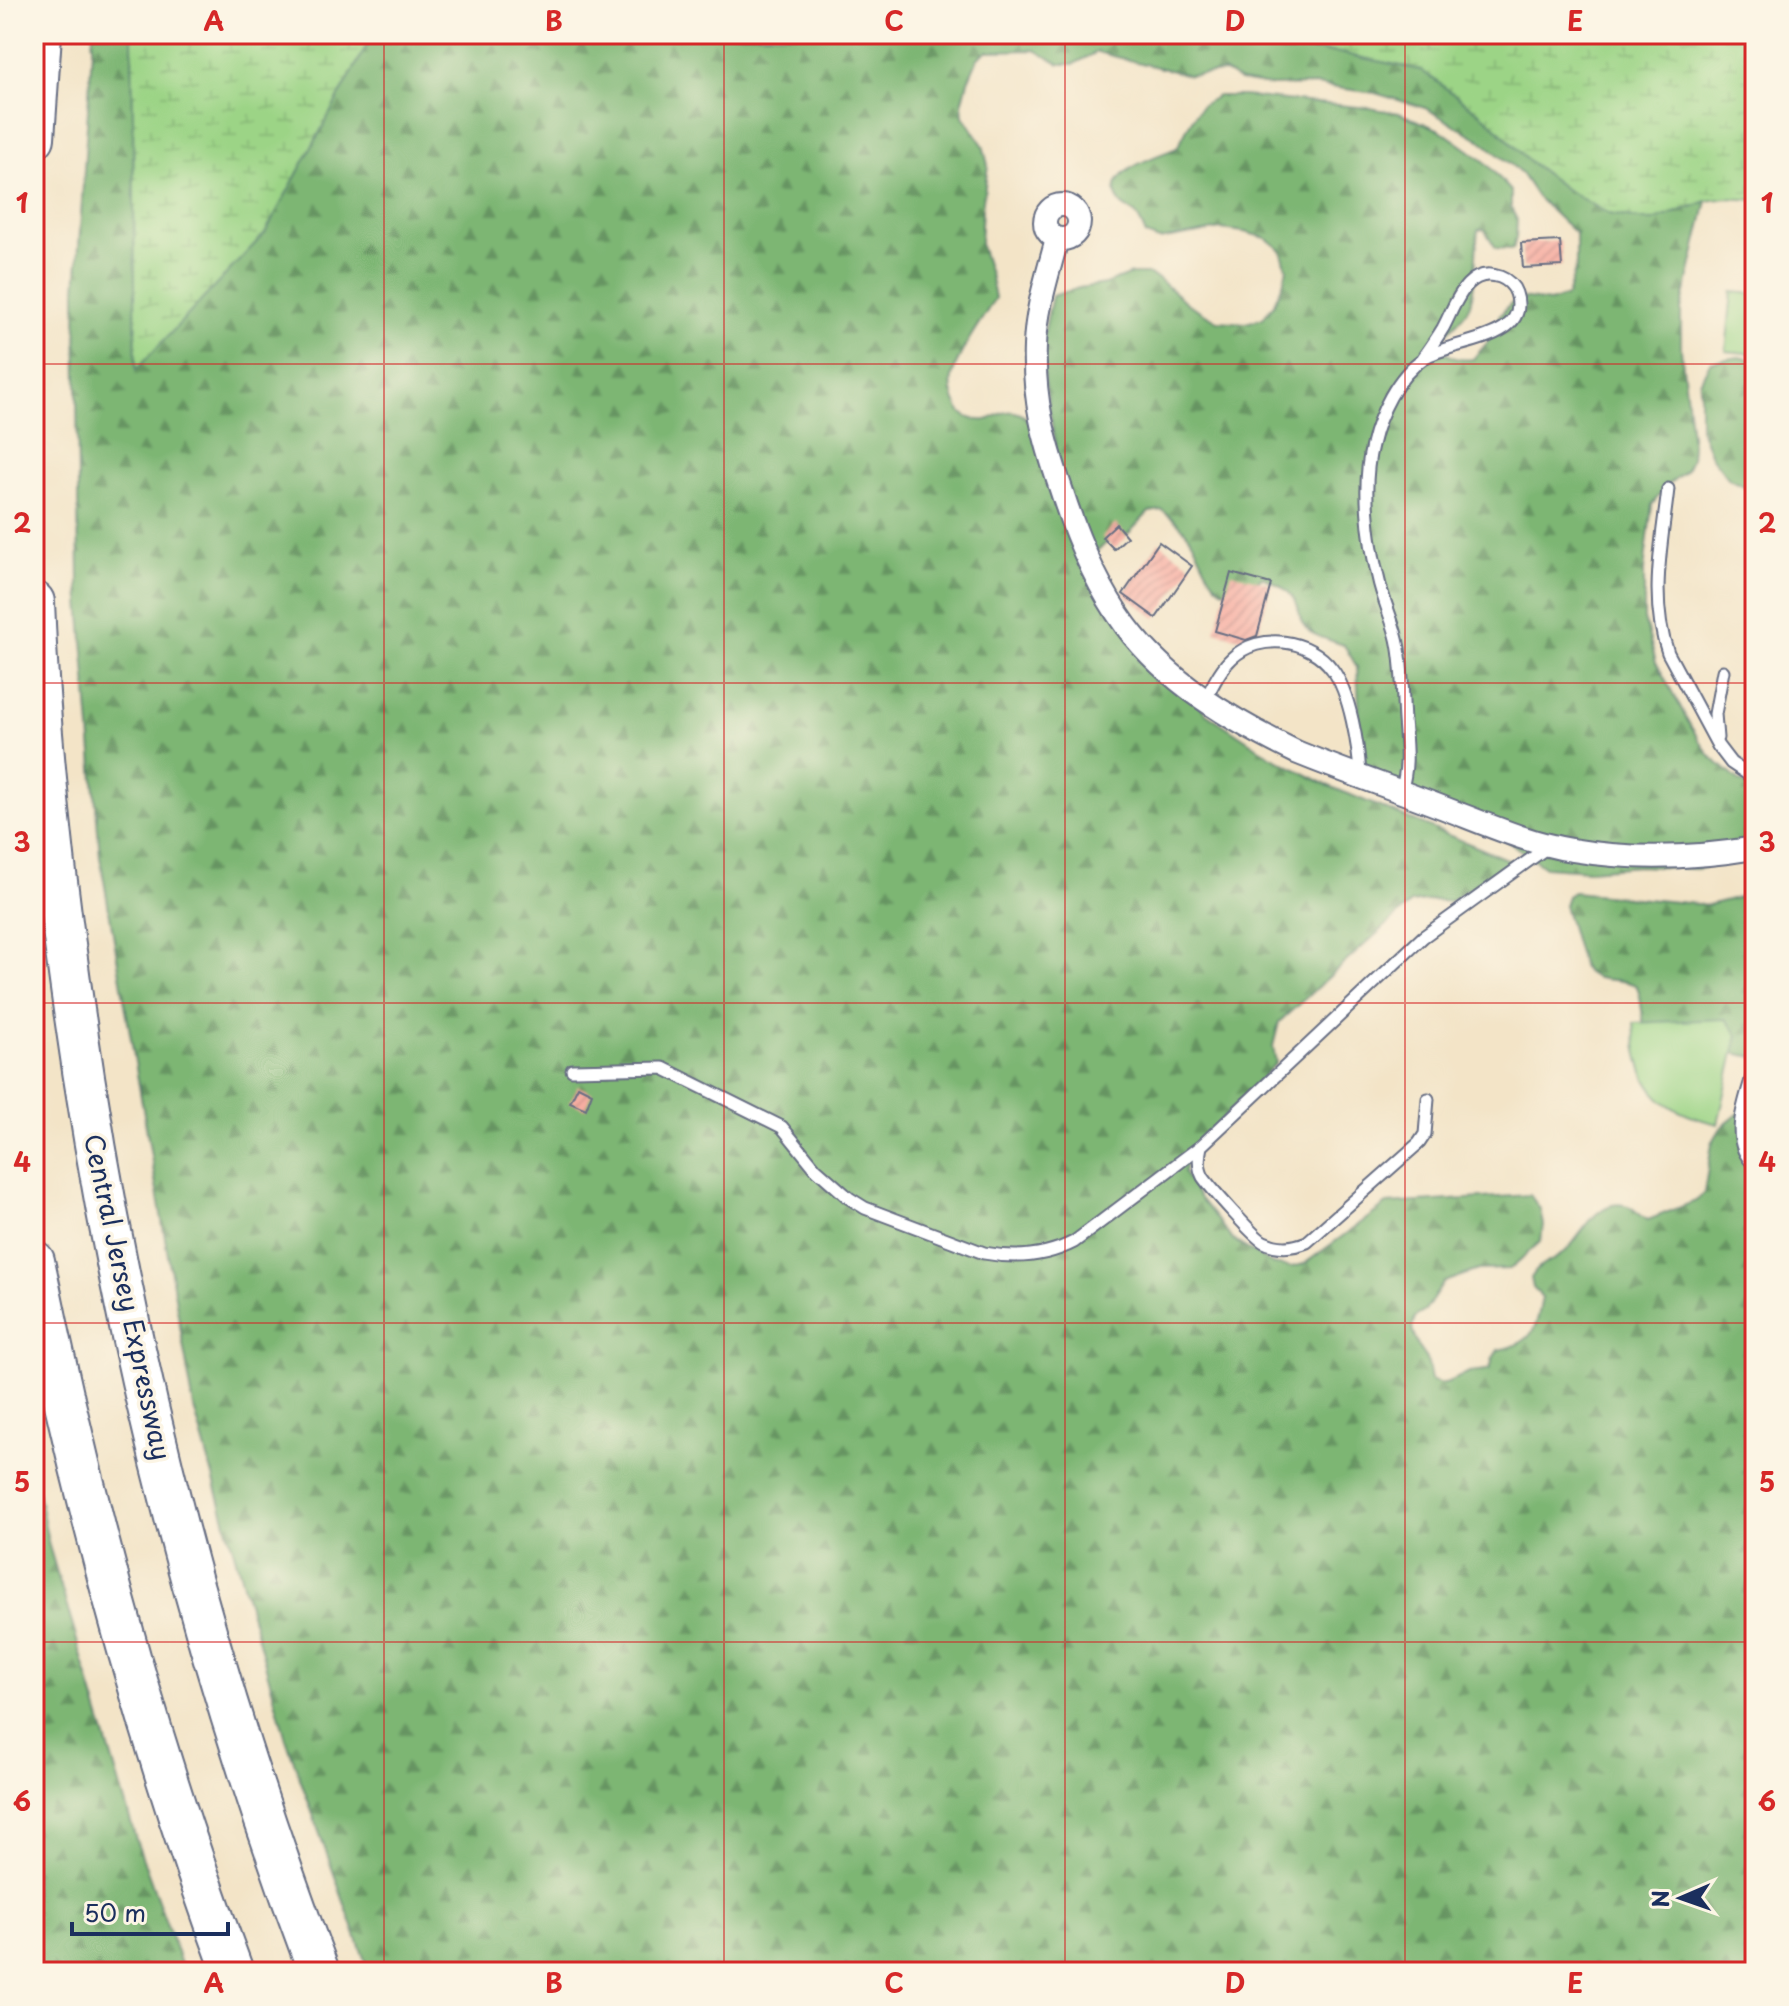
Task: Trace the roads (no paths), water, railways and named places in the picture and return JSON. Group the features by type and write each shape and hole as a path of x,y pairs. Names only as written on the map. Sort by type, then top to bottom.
{"highway":[{"path":"34,138 41,34"},
{"name":"Central Jersey Expressway","path":"34,602 44,763 61,919 104,1205 160,1462 208,1644 284,1878 319,1972"},
{"path":"34,1261 87,1500 126,1646 163,1769 233,1972"}],"street":[{"path":"1057,239 1040,301 1035,345 1036,396 1044,438 1088,559 1113,608 1158,662 1205,700 1265,737 1360,777 1549,846 1601,854 1660,856 1755,848"}],"lane":[{"path":"1401,792 1407,768 1398,645 1374,560 1367,468 1383,409 1409,371 1423,358 1467,285 1477,278 1494,275 1513,285 1519,307 1509,326 1423,358"},
{"path":"1668,489 1657,597 1660,625 1668,653 1718,746 1731,763 1755,779"},
{"path":"1205,700 1225,665 1246,648 1276,641 1306,648 1328,663 1338,677 1357,740 1360,777"},
{"path":"1718,746 1715,714 1723,671"},
{"path":"572,1070 663,1068 782,1127 816,1169 865,1208 984,1253 1004,1257 1039,1255 1074,1242 1201,1146 1423,937 1549,846"},
{"path":"1755,1067 1740,1129 1744,1151 1755,1165"},
{"path":"1201,1146 1203,1177 1258,1239 1278,1247 1296,1247 1307,1242 1419,1143 1425,1134 1428,1099"}]}
